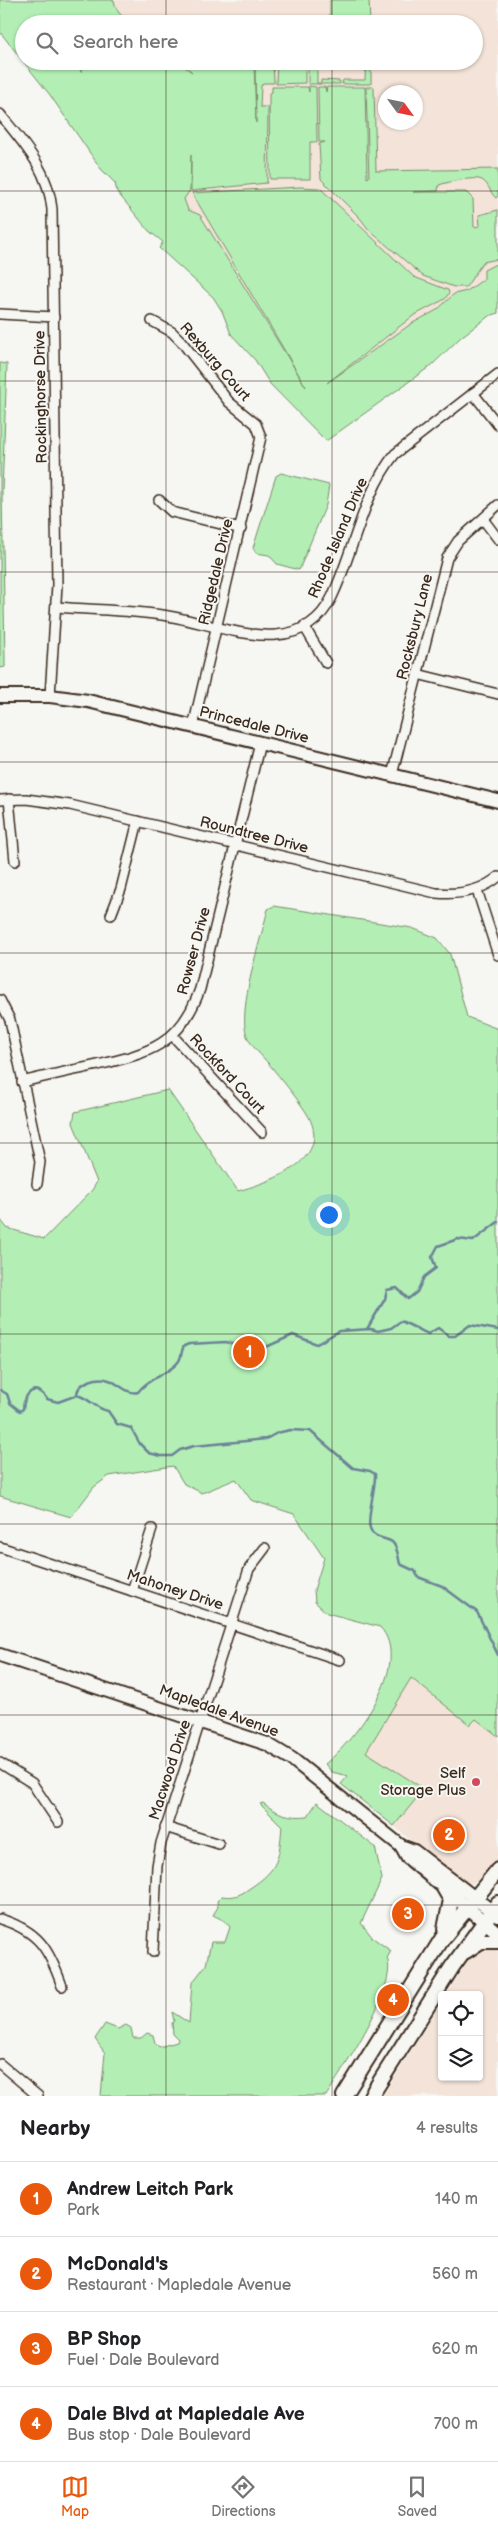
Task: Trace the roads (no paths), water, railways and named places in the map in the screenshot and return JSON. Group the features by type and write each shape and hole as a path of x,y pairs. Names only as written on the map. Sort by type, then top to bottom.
{"main road":[{"path":"344,2096 442,1939 470,1902 498,1870"},
{"path":"442,1939 451,1907 451,1897 444,1888"},
{"path":"371,2096 459,1956 493,1913"},
{"path":"459,1956 481,1941 498,1941"}],"street":[{"name":"Rockinghorse Drive","path":"0,114 37,161 48,185 52,209 56,607 50,696"},
{"path":"0,314 54,317"},
{"name":"Rexburg Court","path":"152,321 177,336 229,402 256,424"},
{"name":"Rhode Island Drive","path":"56,607 162,615 250,635 268,636 304,626 320,614 332,598 374,488 386,465 395,454 498,374"},
{"path":"473,393 498,425"},
{"name":"Ridgedale Drive","path":"193,727 261,444 261,434 256,424"},
{"path":"159,500 172,512 241,529"},
{"name":"Rocksbury Lane","path":"392,775 447,558 458,541 498,505"},
{"path":"483,520 498,539"},
{"path":"304,626 326,662"},
{"path":"417,674 498,694"},
{"name":"Princedale Drive","path":"0,696 50,696 88,701 498,801"},
{"name":"Rowser Drive","path":"22,1082 138,1056 153,1049 172,1035 190,1013 200,989 260,743"},
{"path":"5,800 15,862"},
{"name":"Roundtree Drive","path":"5,800 44,800 236,844 436,893 457,894 476,890 498,877"},
{"path":"111,915 121,889 138,821"},
{"path":"476,890 498,955"},
{"path":"0,1000 10,1020 40,1162 37,1184"},
{"name":"Rockford Court","path":"172,1035 262,1132"},
{"path":"132,1591 152,1528"},
{"name":"Mahoney Drive","path":"0,1547 340,1660"},
{"name":"Macwood Drive","path":"153,1952 157,1866 165,1827 249,1569 265,1548"},
{"name":"Mapledale Avenue","path":"0,1655 200,1720 275,1748 401,1846 414,1851 470,1902"},
{"path":"0,1763 32,1783 58,1822"},
{"path":"165,1827 219,1844"},
{"name":"Mapledale Avenue","path":"401,1846 408,1857 444,1888 493,1913 498,1933"},
{"path":"0,1919 22,1928 43,1944 53,1960 62,1986"},
{"path":"0,2064 38,2096"}],"waterway":[{"path":"367,1329 385,1299 387,1290 397,1288 408,1299 417,1292 424,1277 436,1268 432,1257 438,1246 458,1239 473,1241 498,1222"},
{"path":"0,1390 7,1394 10,1403 20,1411 23,1409 25,1398 34,1390 43,1394 47,1399 58,1402 77,1395 81,1386 95,1379 109,1380 130,1392 138,1392 148,1382 175,1366 180,1359 184,1346 189,1344 226,1342 252,1349 264,1348 293,1335 317,1344 339,1331 371,1329 378,1331 391,1328 401,1321 428,1334 438,1328 449,1336 455,1336 470,1325 498,1330"},
{"path":"77,1395 108,1411 117,1424 131,1428 140,1444 149,1453 161,1456 172,1456 180,1450 194,1446 266,1439 277,1433 290,1430 310,1431 353,1468 370,1471 375,1474 369,1518 372,1532 376,1536 389,1540 394,1544 400,1564 415,1571 418,1577 442,1586 477,1612 498,1655"}],"place":[{"name":"Andrew Leitch Park","path":"249,1352"},
{"name":"Self Storage Plus","path":"476,1782"},
{"name":"McDonald's","path":"449,1835"},
{"name":"BP Shop","path":"408,1914"},
{"name":"Dale Blvd at Mapledale Ave","path":"393,2000"}]}
